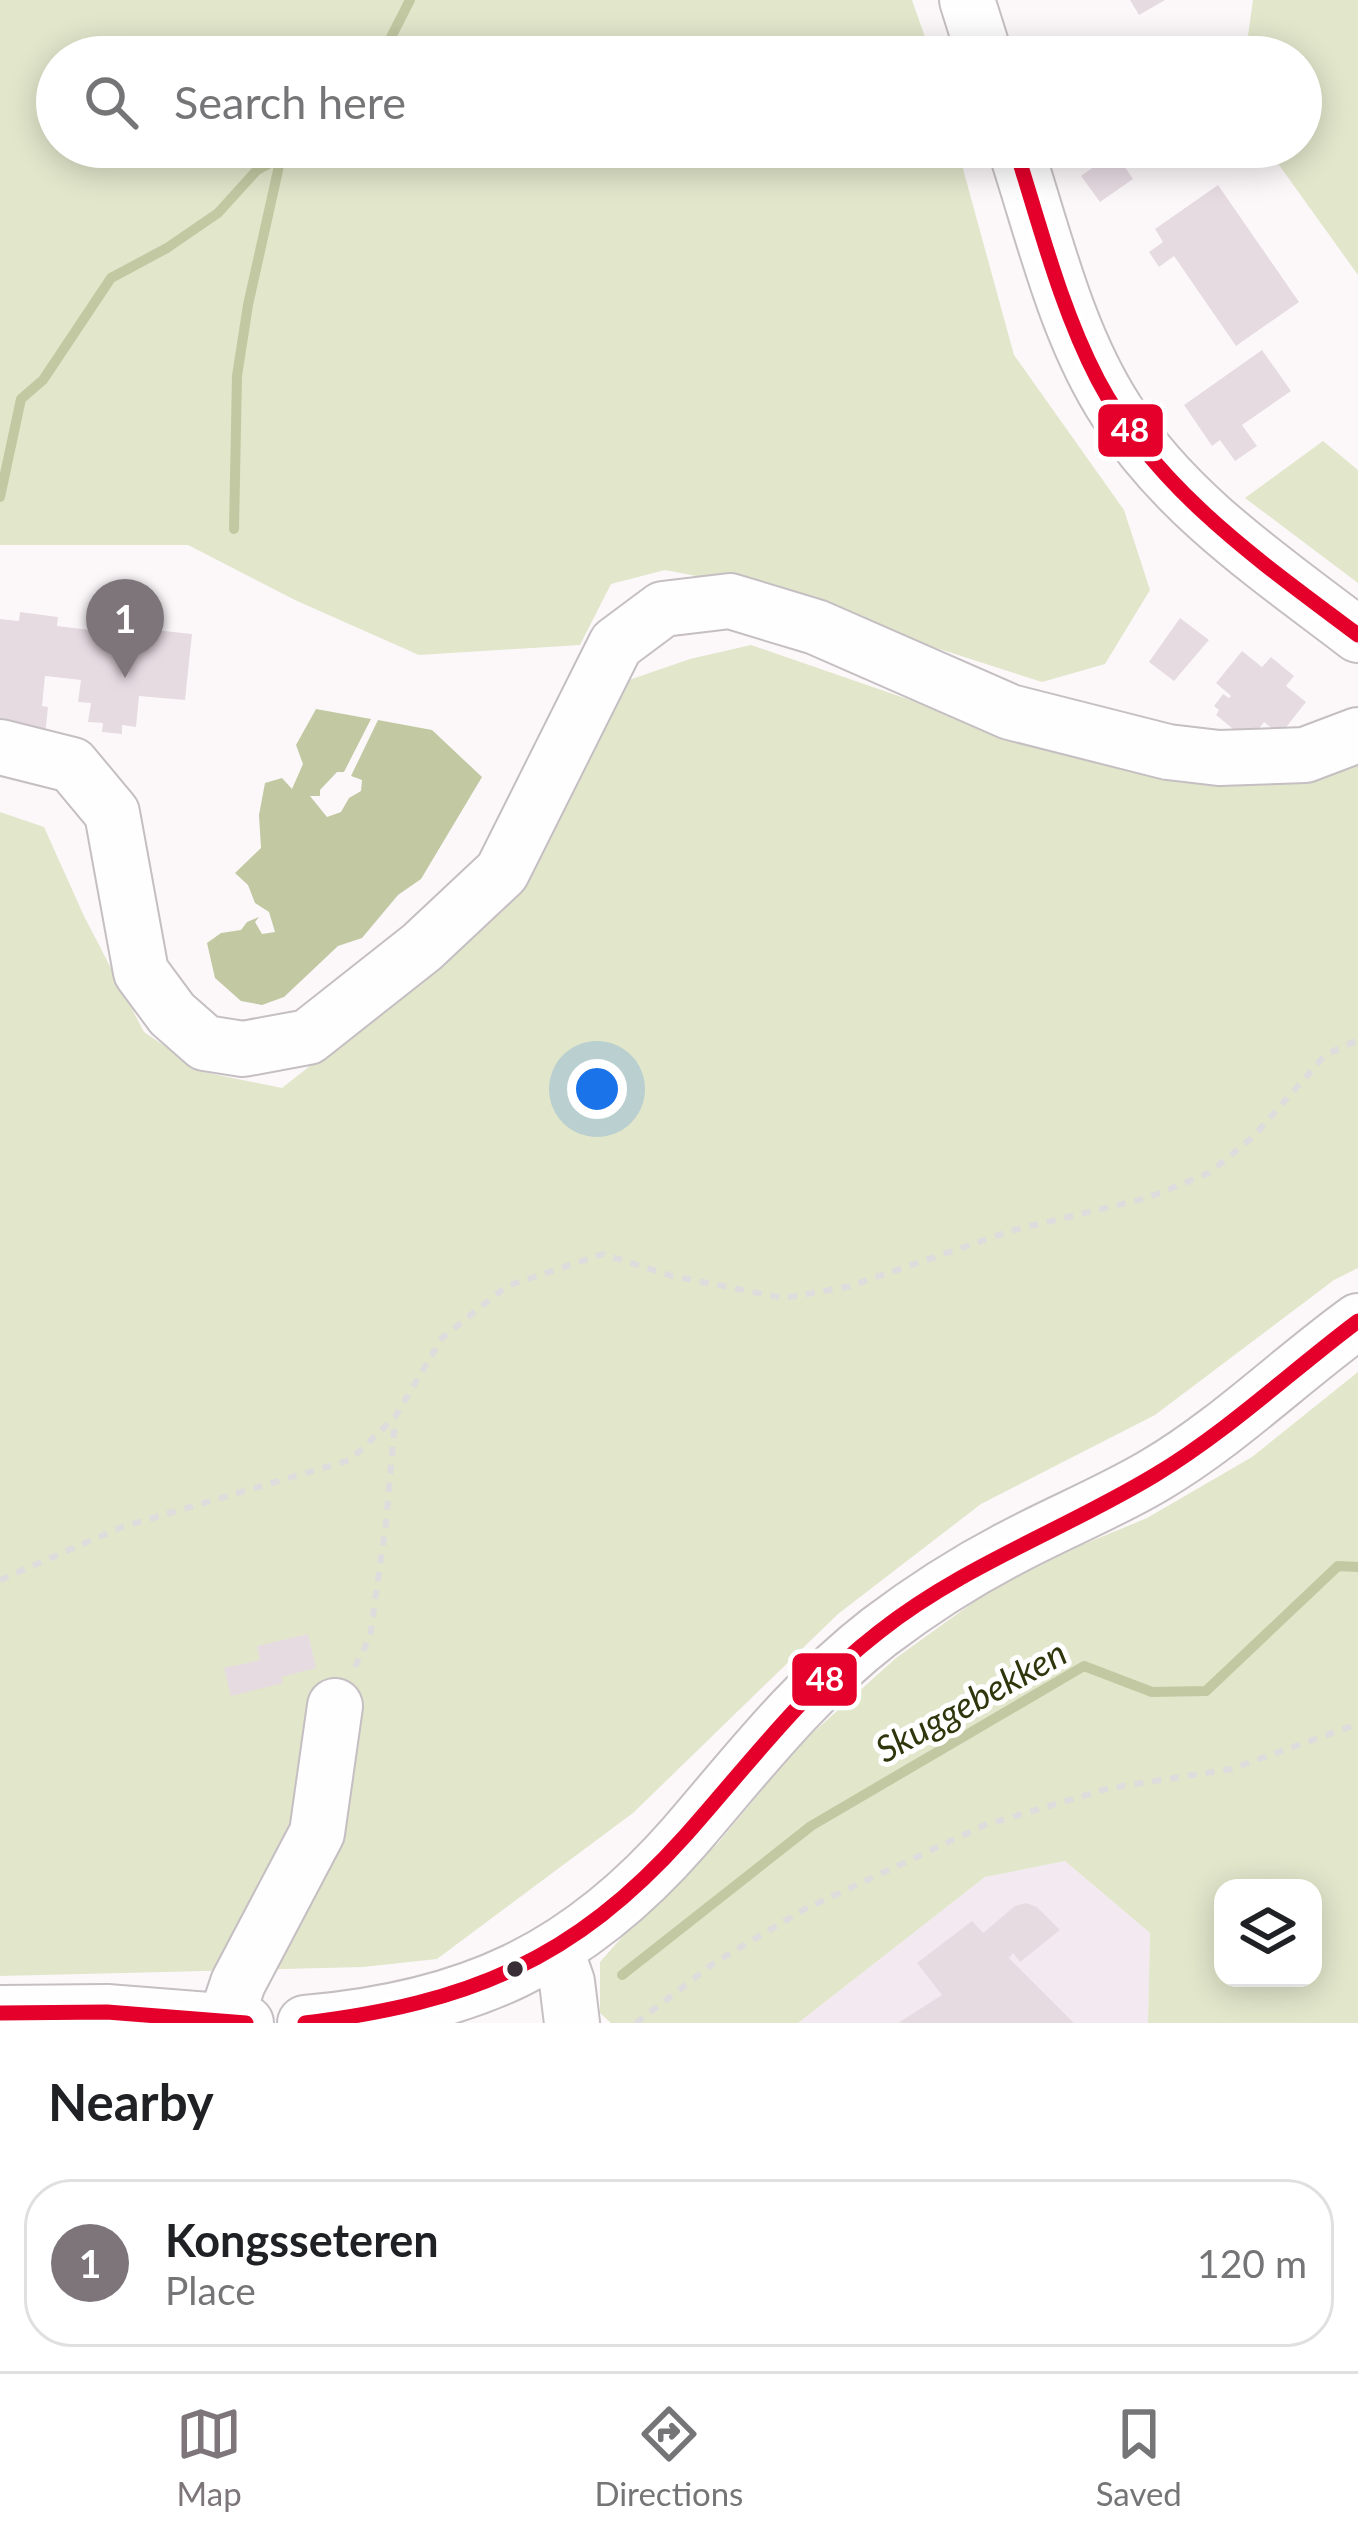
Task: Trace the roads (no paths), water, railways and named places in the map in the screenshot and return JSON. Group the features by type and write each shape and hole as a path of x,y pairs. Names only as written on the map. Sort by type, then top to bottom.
{"street":[{"path":"967,0 979,36"},
{"path":"1022,168 1086,352 1134,437 1214,522 1358,635"},
{"path":"0,747 72,765 112,813 141,972 172,1014 206,1042 243,1049 308,1037 422,947 502,872 616,644 663,609 730,601 816,627 1010,712 1168,752 1219,758 1305,755 1358,735"},
{"path":"305,2023 388,2013 464,1993 556,1951 584,1932 650,1871 803,1697 878,1633 948,1583 1119,1496 1191,1453 1358,1321"},
{"path":"225,2022 238,1983 316,1833 335,1706"},
{"path":"556,1951 567,1982 572,2023"},
{"path":"0,2014 107,2012 246,2023"}],"waterway":[{"path":"392,36 410,0"},
{"path":"0,497 21,399 43,380 111,278 218,213 261,168"},
{"path":"234,529 237,376 279,168"},
{"name":"Skuggebekken","path":"622,1975 811,1826 1084,1666 1152,1692 1206,1691 1338,1566 1358,1567"}],"place":[{"name":"Kongsseteren","path":"125,678"}]}
